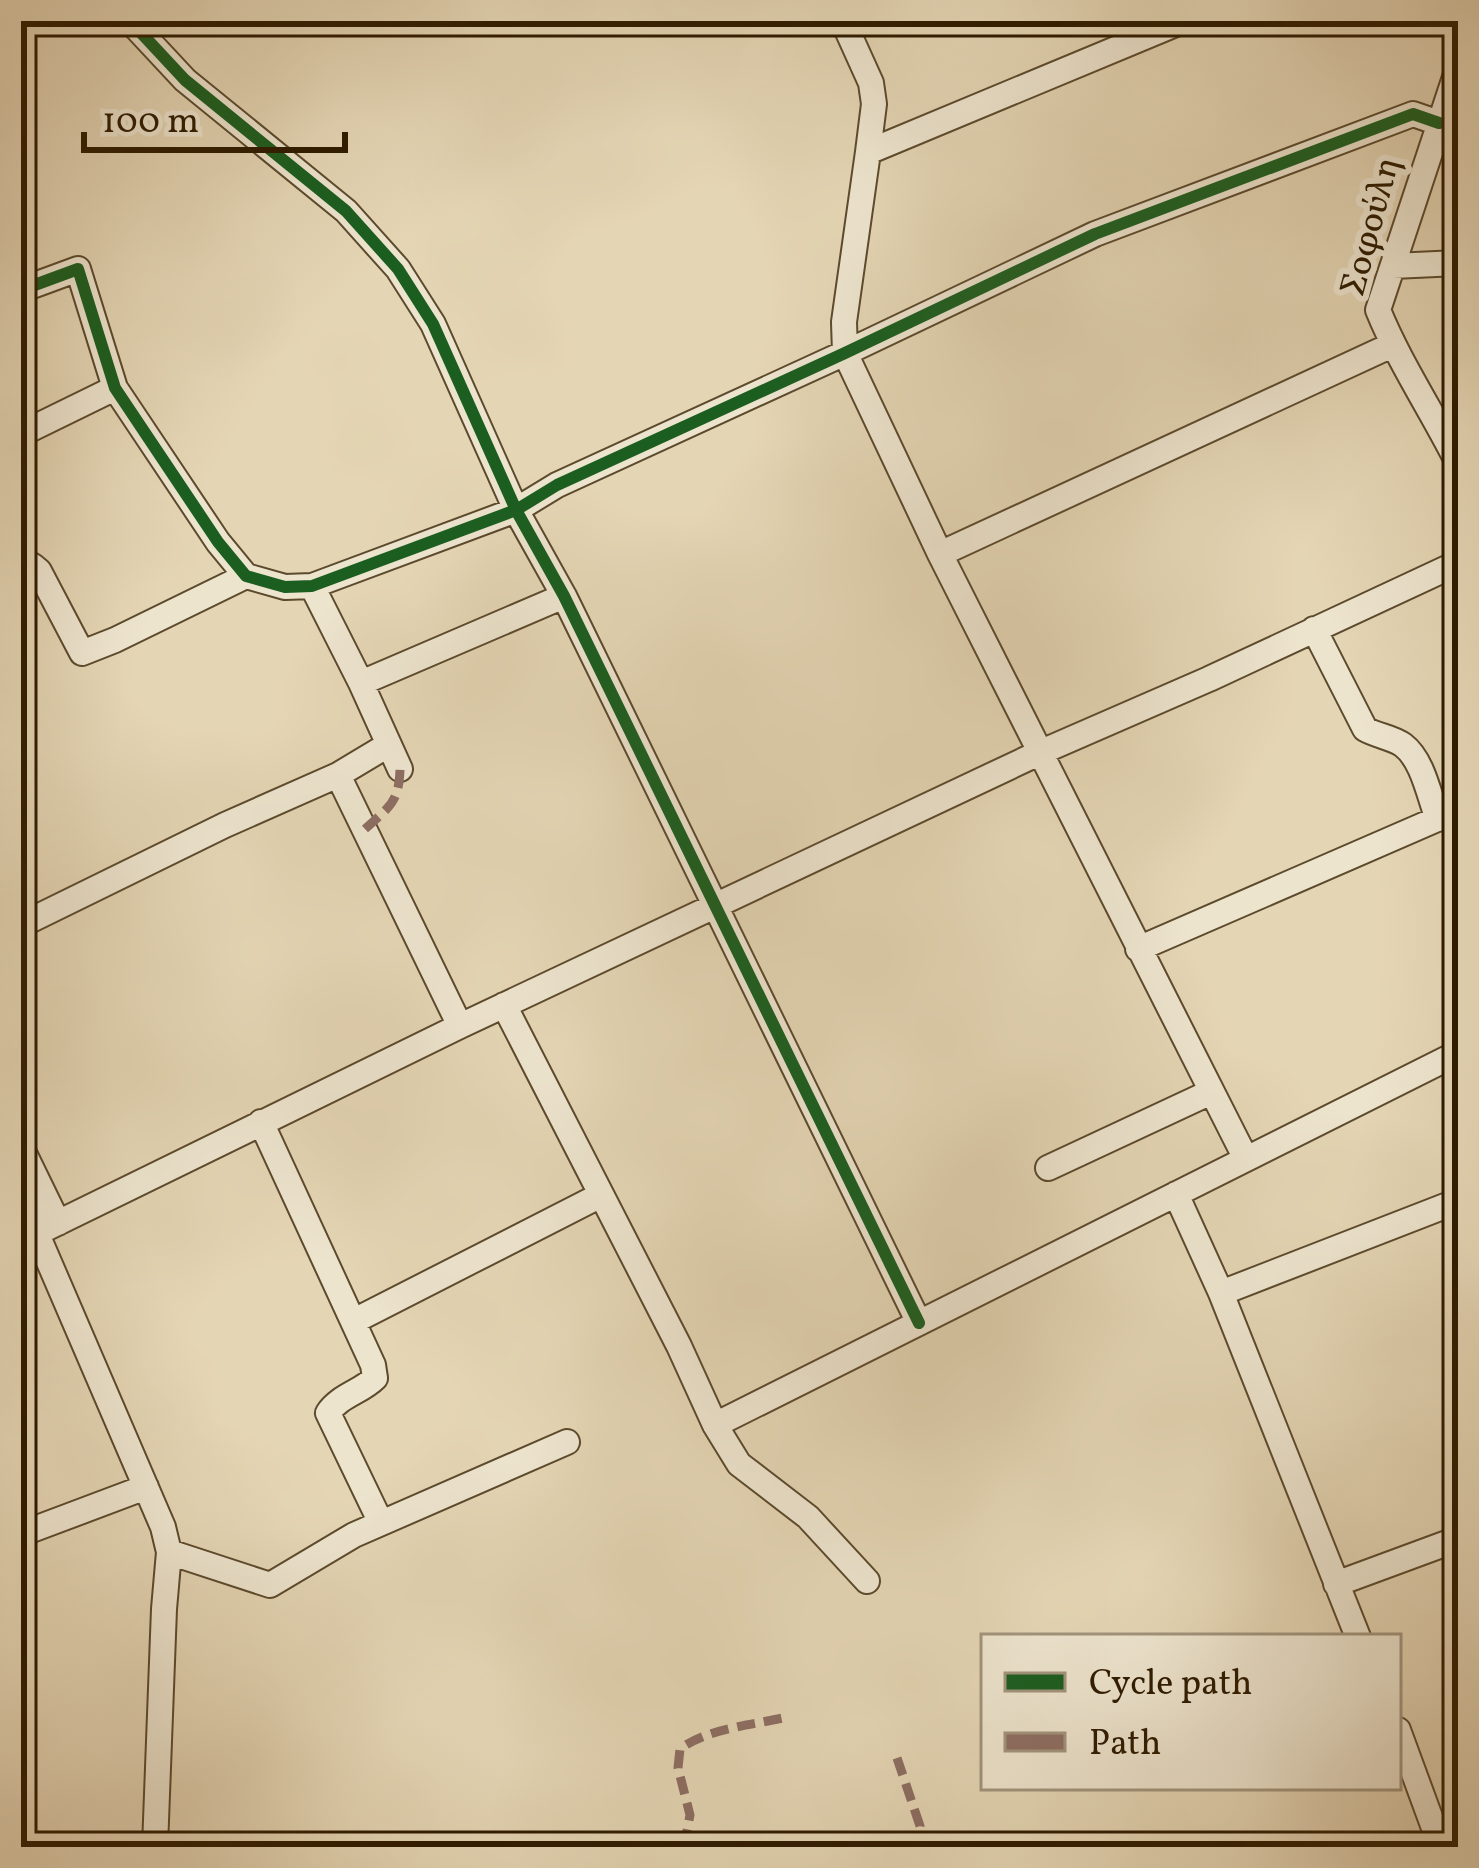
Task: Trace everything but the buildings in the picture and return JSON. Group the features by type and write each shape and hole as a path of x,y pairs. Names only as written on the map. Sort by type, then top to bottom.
{"street":[{"path":"130,21 185,80 346,211 398,269 433,324 516,509 564,596 919,1323"},
{"path":"843,21 871,83 874,104 844,322 844,353 1039,753 1246,1159"},
{"path":"868,152 1183,21"},
{"name":"Σοφούλη","path":"1458,69 1378,310 1392,345 1450,430 1458,463"},
{"path":"21,290 78,269 115,388 218,542 246,576 285,587 312,586 516,509 557,484 1095,234 1413,114 1439,123"},
{"path":"1393,266 1458,263"},
{"path":"940,554 1392,345"},
{"path":"21,434 115,388"},
{"path":"48,1228 716,905 1458,563"},
{"path":"21,572 33,566 39,571 82,653 246,576"},
{"path":"312,586 400,769"},
{"path":"362,683 564,596"},
{"path":"1138,949 1448,815 1408,748 1365,729 1314,629"},
{"path":"21,926 338,775 388,745"},
{"path":"338,775 460,1026"},
{"path":"505,1006 715,1425 739,1464 808,1517 867,1581"},
{"path":"715,1425 1458,1053"},
{"path":"1048,1168 1211,1092"},
{"path":"261,1122 373,1365 375,1378 367,1387 328,1412 381,1523"},
{"path":"21,1147 164,1527 169,1552 155,1847"},
{"path":"1176,1194 1221,1293 1357,1634"},
{"path":"354,1321 601,1195"},
{"path":"21,1197 48,1228"},
{"path":"1221,1293 1458,1201"},
{"path":"169,1552 271,1585 354,1534 566,1442"},
{"path":"21,1534 146,1487"},
{"path":"1336,1584 1458,1539"},
{"path":"1401,1738 1441,1847"}],"marked path":[{"path":"365,829 391,804 400,769"},
{"path":"684,1847 690,1815 678,1768 680,1749 717,1732 787,1717"},
{"path":"897,1758 920,1826 916,1847"}],"cycle path":[{"path":"130,21 185,80 346,211 398,269 433,324 516,510 557,485 1095,234 1413,114 1439,123"},
{"path":"21,290 78,269 115,388 246,576 285,587 312,586 516,510 564,596 919,1323"}]}
